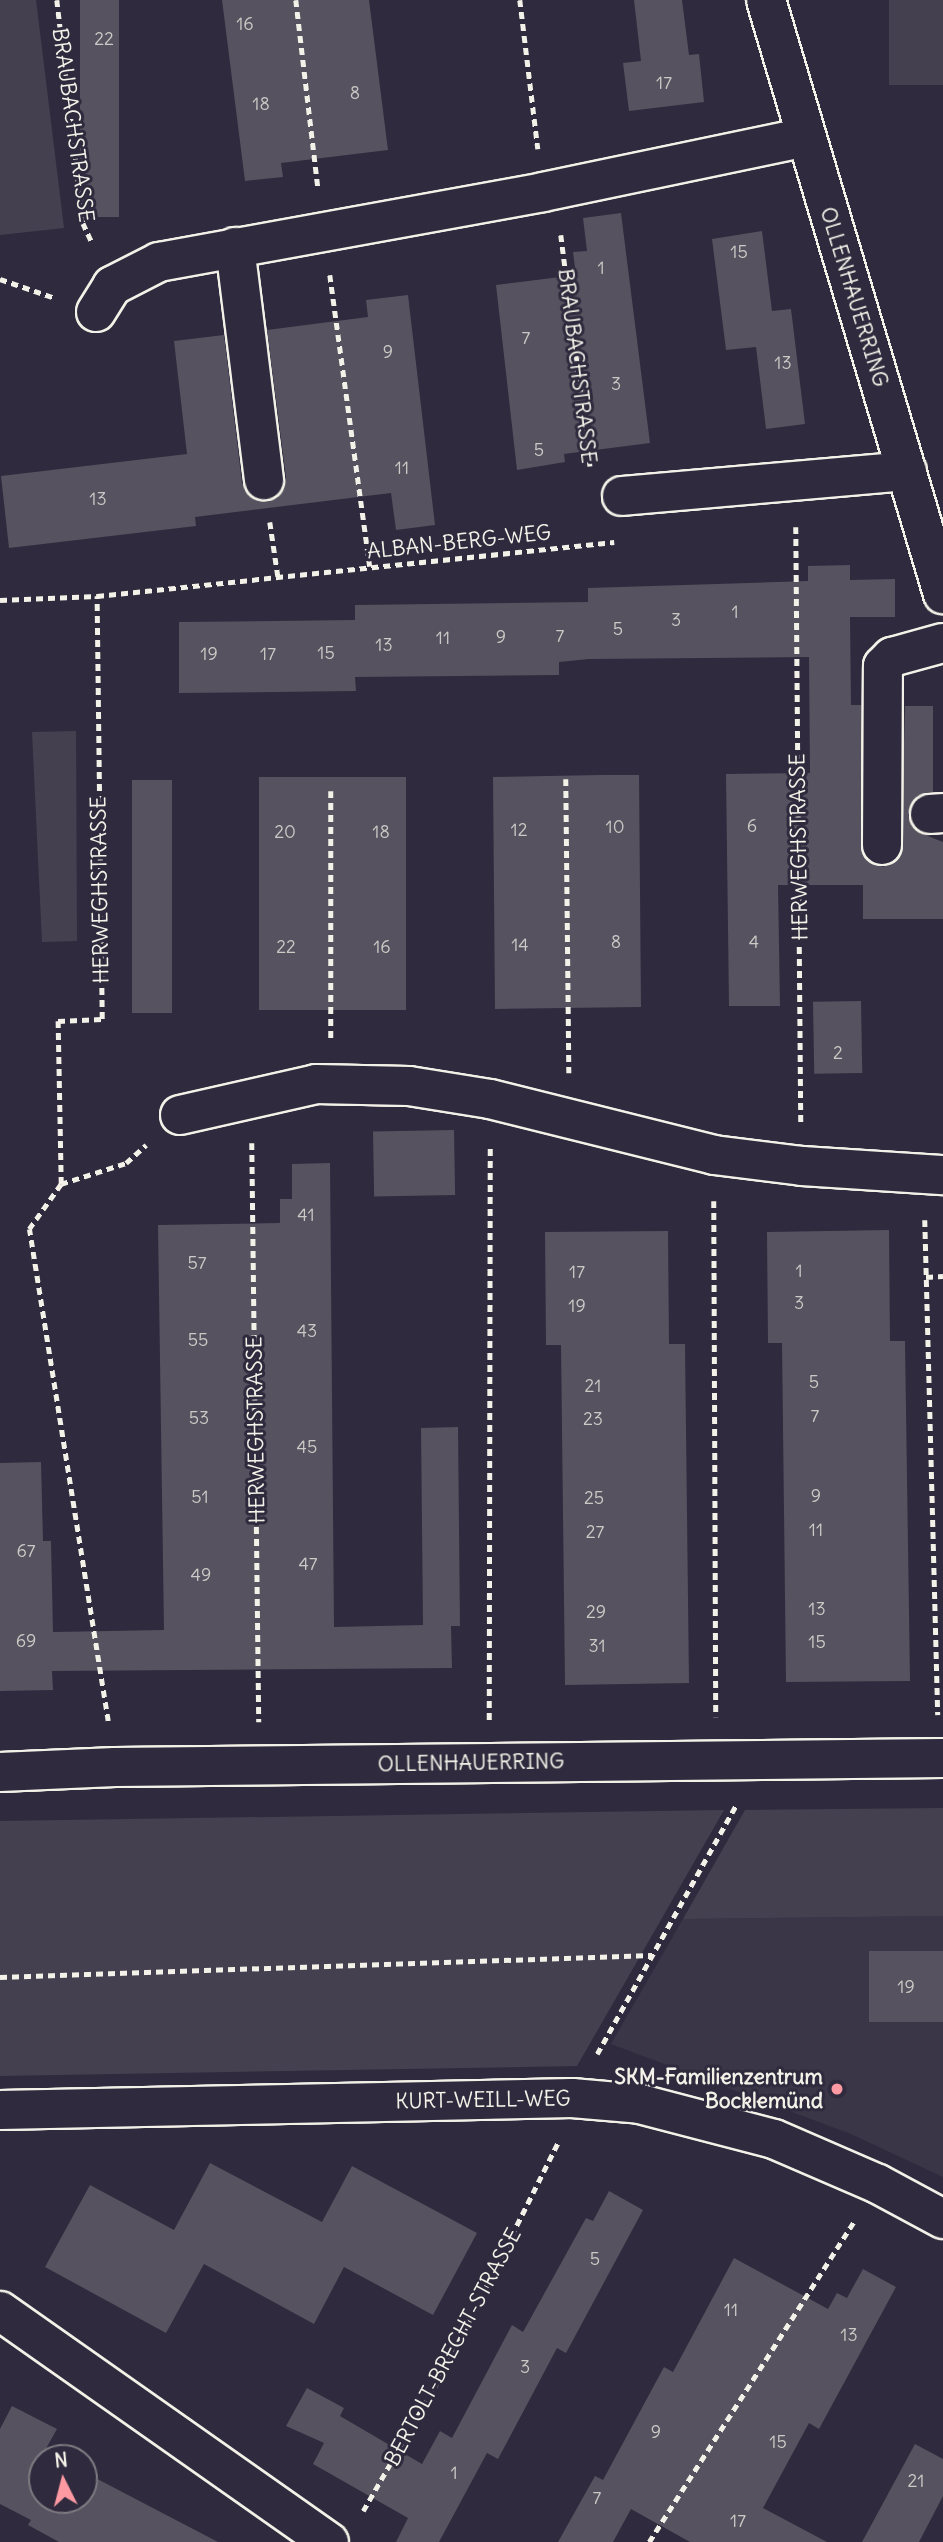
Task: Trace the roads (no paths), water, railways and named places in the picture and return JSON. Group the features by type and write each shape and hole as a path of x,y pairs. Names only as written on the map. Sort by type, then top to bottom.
{"street":[{"name":"OLLENHAUERRING","path":"766,0 943,593"},
{"path":"104,299 159,262 549,190 806,137"},
{"path":"235,247 264,480"},
{"path":"622,496 907,471"},
{"path":"882,845 883,666 892,657 943,643"},
{"path":"180,1115 251,1096 332,1085 409,1086 491,1099 714,1154 802,1166 933,1175"},
{"name":"OLLENHAUERRING","path":"0,1772 115,1767 941,1758"},
{"name":"KURT-WEILL-WEG","path":"0,2110 572,2098 640,2104 774,2139 878,2184 943,2219"},
{"path":"0,2311 344,2530"}],"place":[{"name":"SKM-Familienzentrum Bocklemünd","path":"837,2089"}]}
